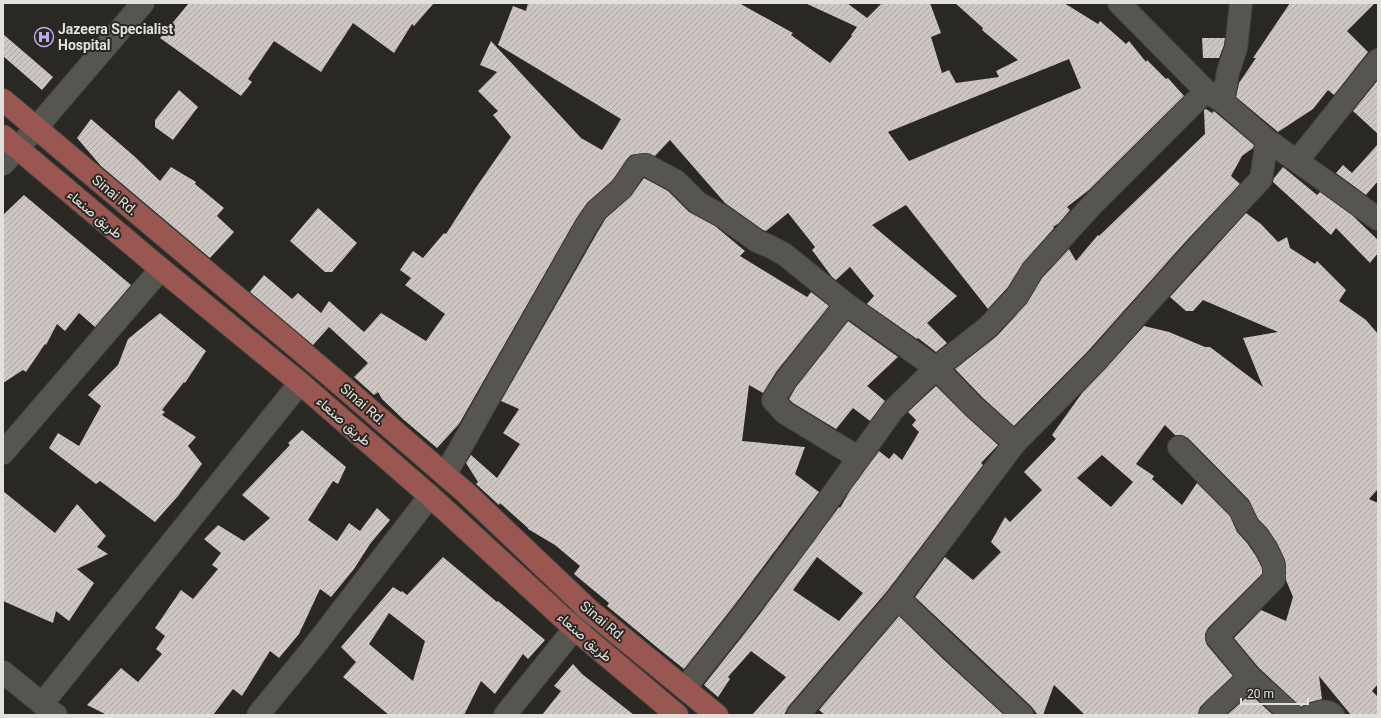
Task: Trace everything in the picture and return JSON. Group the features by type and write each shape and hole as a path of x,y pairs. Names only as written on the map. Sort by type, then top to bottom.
{"main road":[{"name":"Sinai Rd.","path":"3,100 466,493 589,610 717,715"},
{"name":"طريق صنعاء","path":"8,150 162,269 300,383 430,496 575,629 677,715"}],"street":[{"path":"8,150 36,128 142,3"},
{"path":"1119,3 1214,97 1267,140 1378,219"},
{"path":"685,688 746,612 893,410 936,368 988,327 1018,295 1032,271 1092,205 1214,97 1228,72 1236,48 1241,3"},
{"path":"1297,160 1378,60"},
{"path":"798,715 898,598 1015,443 1097,360 1261,179 1267,140"},
{"path":"445,475 586,226 597,210 621,189 637,166 646,165 676,181 698,203 722,216 757,241 771,246 784,254 846,304 936,368 974,408 1015,443"},
{"path":"3,453 162,269"},
{"path":"846,304 786,380 773,400 785,413 859,458"},
{"path":"3,672 49,709 300,383"},
{"path":"1179,447 1240,509 1248,526 1257,535 1267,550 1274,565 1274,579 1218,637 1250,677 1292,715"},
{"path":"258,715 312,649 430,496"},
{"path":"898,598 1022,715"},
{"path":"505,715 589,610"},
{"path":"1210,715 1250,677"},
{"path":"1311,715 1321,711 1330,712 1333,715"}],"building":[{"path":"189,3 434,3 414,26 412,24 394,53 353,23 321,72 274,41 248,79 252,82 241,96 160,38"},
{"path":"528,3 739,3 793,33 791,35 830,63 852,36 851,35 857,27 805,3 847,3 867,18 882,3 930,3 941,33 931,37 942,73 949,70 956,83 999,77 996,71 1018,60 982,30 983,28 955,3 1064,3 1098,24 1100,21 1126,44 1129,41 1146,62 1147,60 1166,79 1168,78 1184,96 1089,190 1067,207 1070,210 1059,223 1053,227 1054,228 1023,263 1008,287 988,309 906,205 872,225 957,296 927,323 947,343 936,352 918,338 917,339 867,304 874,296 850,267 836,280 832,277 812,250 815,247 788,213 766,231 763,230 725,203 670,140 655,156 645,153 631,155 612,181 587,203 576,219 459,424 437,448 404,420 382,399 378,392 374,395 354,377 368,363 329,327 313,345 250,292 264,275 292,299 298,293 321,313 329,301 364,332 381,313 426,341 445,314 405,285 411,278 400,270 413,251 423,258 444,233 446,234 511,137 493,115 498,111 478,91 497,72 480,65 491,41 581,138 602,150 621,119 498,45 513,6 526,11","holes":["1069,59 1081,88 909,161 888,132"]},
{"path":"1290,3 1375,3 1347,31 1368,52 1334,95 1328,90 1313,109 1278,132 1236,97 1239,83 1256,58 1253,58"},
{"path":"3,34 53,77 42,90 3,56"},
{"path":"1202,38 1225,38 1219,58 1203,58"},
{"path":"1378,80 1378,134 1353,111"},
{"path":"179,90 198,107 173,140 155,127 155,120"},
{"path":"1206,109 1212,113 1214,111 1254,145 1253,148 1242,156 1231,176 1240,184 1187,240 1088,351 1014,426 983,398 955,369 997,336 1027,303 1042,278 1069,249 1076,261 1098,235 1099,236 1205,134 1204,110"},
{"path":"91,119 134,156 160,181 171,167 196,182 195,184 224,208 217,216 234,232 210,258 101,166 77,138"},
{"path":"1378,144 1378,181 1366,195 1336,173 1343,165 1352,173"},
{"path":"1283,167 1317,195 1320,192 1352,215 1378,240 1378,253 1370,263 1336,228 1331,235 1273,182 1274,178"},
{"path":"644,178 668,191 689,212 715,226 745,251 740,256 807,297 811,292 829,306 776,372 763,393 749,385 742,441 805,447 795,474 819,492 736,603 684,669 607,606 609,603 574,574 580,566 555,545 528,529 500,503 499,505 476,484 478,482 466,463 471,455 497,478 520,444 503,433 519,409 501,401 606,218 631,196"},
{"path":"24,195 131,285 95,327 79,313 65,331 57,324 46,345 45,344 26,372 23,370 3,383 3,215"},
{"path":"318,208 357,243 332,272 325,272 290,241"},
{"path":"1246,213 1261,224 1278,242 1287,237 1290,248 1315,264 1317,261 1346,290 1339,301 1366,320 1378,334 1378,489 1369,499 1378,503 1378,684 1372,691 1378,697 1378,715 1351,715 1319,676 1322,699 1307,703 1301,707 1259,668 1234,638 1261,610 1286,621 1293,597 1286,580 1285,560 1277,543 1267,528 1258,519 1249,500 1188,438 1182,435 1175,435 1165,425 1136,464 1154,476 1152,479 1182,505 1197,483 1230,516 1237,532 1247,543 1262,568 1262,574 1208,628 1205,634 1207,645 1233,676 1200,707 1198,715 1085,715 1054,685 1043,715 1038,715 1031,706 915,597 945,557 973,580 1001,552 991,542 1005,517 1010,522 1042,490 1024,472 1056,439 1052,435 1082,393 1144,326 1169,332 1205,347 1210,347 1263,387 1243,338 1278,332 1203,300 1193,311 1186,311 1170,297","holes":["1102,455 1133,482 1111,507 1077,478"]},
{"path":"160,313 206,351 185,383 184,382 162,410 165,412 162,415 196,437 188,446 202,464 178,496 155,522 100,481 96,484 49,448 58,433 79,446 101,406 88,395 118,365 128,339"},
{"path":"848,321 898,357 867,386 885,401 870,421 853,408 836,429 793,403 789,399 796,387"},
{"path":"936,386 998,445 981,463 983,465 888,590 788,707 784,715 752,715 786,677 751,651 728,677 730,679 718,697 704,685 756,619 839,507 840,508 851,489 879,451 889,459 894,453 902,460 919,432 912,425 916,420 908,412","holes":["817,557 863,593 839,621 793,590"]},
{"path":"302,430 346,467 338,484 333,481 308,520 337,541 349,523 360,531 377,508 390,520 370,544 354,569 331,597 320,589 299,634 279,658 270,651 242,696 233,689 213,715 107,715 87,705 121,668 138,682 162,654 156,649 165,636 155,628 181,590 193,599 218,569 212,565 221,553 204,539 218,525 244,541 270,518 242,495 290,445 288,443"},
{"path":"3,491 55,533 77,504 106,536 97,547 108,554 77,569 94,583 69,621 56,611 53,623 3,601"},
{"path":"443,557 545,640 528,659 523,654 495,694 481,681 464,715 389,715 343,677 356,662 341,647 393,587 407,595","holes":["389,613 425,641 413,681 369,644"]},
{"path":"899,616 1004,715 825,715 819,710"},
{"path":"573,664 582,674 634,715 542,715 561,691 554,686"},
{"path":"1250,694 1273,715 1227,715"}],"place":[{"name":"Jazeera Specialist Hospital","path":"44,37"}]}
